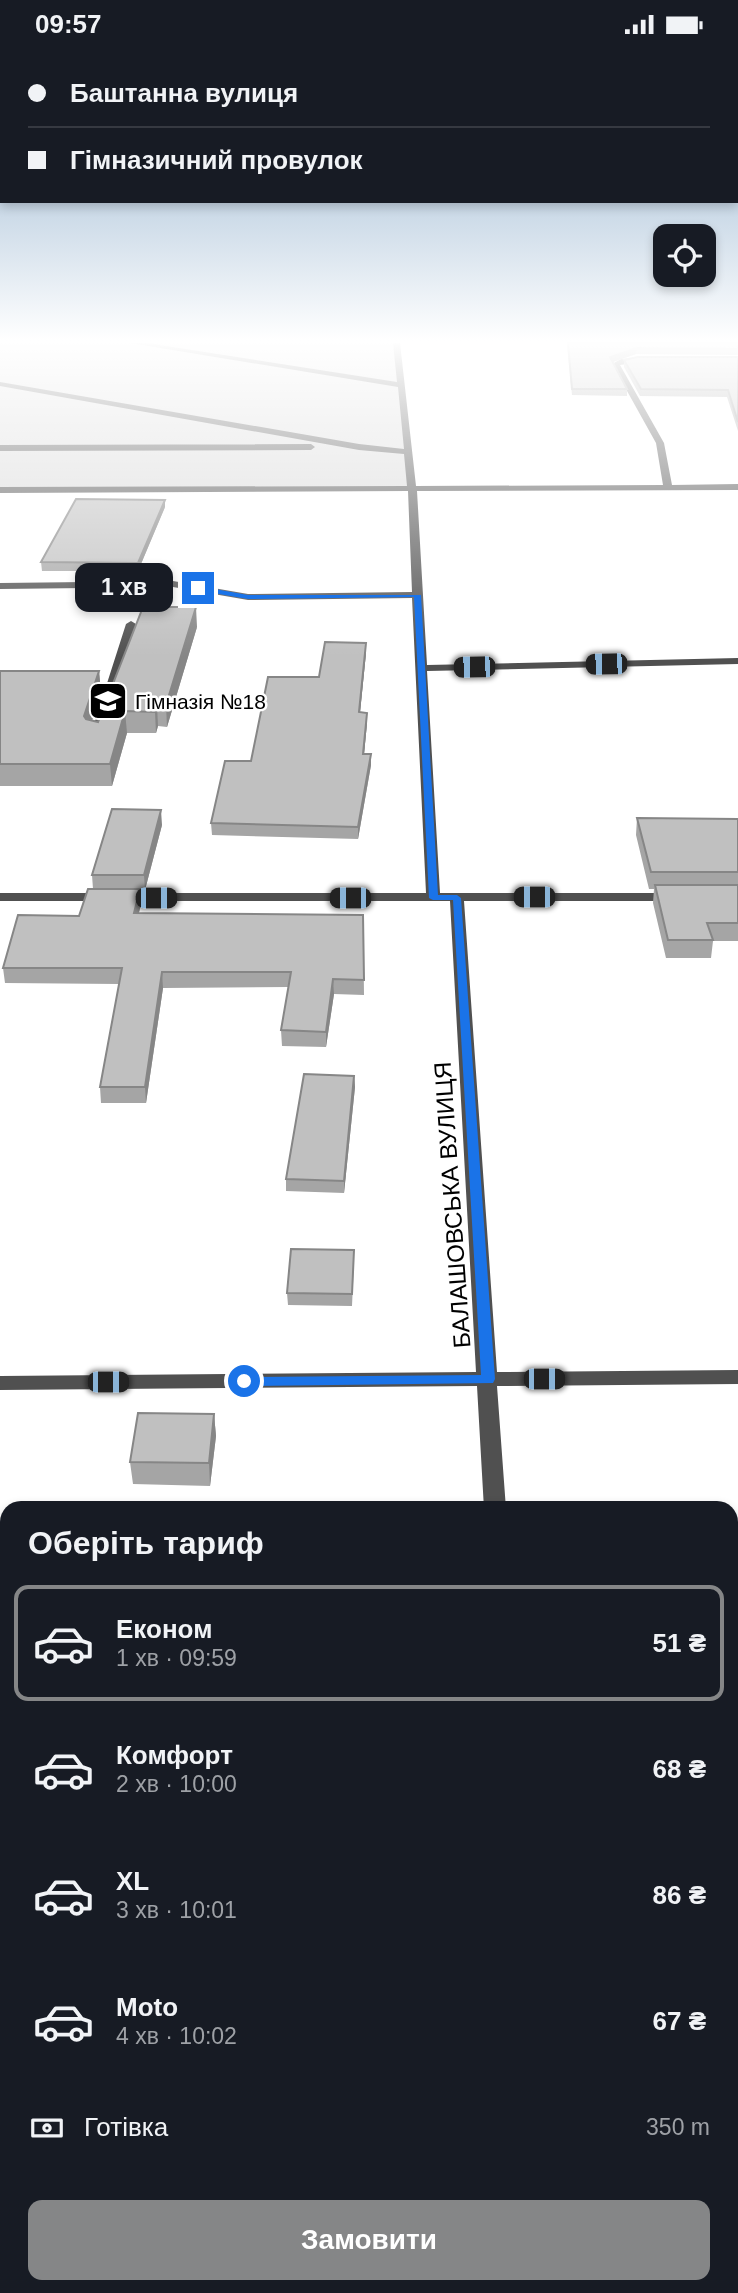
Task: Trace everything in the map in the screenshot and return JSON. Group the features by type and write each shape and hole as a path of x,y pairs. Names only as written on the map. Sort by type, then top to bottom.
{"street":[{"path":"0,448 101,448"},
{"path":"365,448 408,453"},
{"path":"407,448 412,489 433,898"},
{"path":"661,448 668,487"},
{"path":"0,490 738,487"},
{"path":"0,586 173,584 248,597 418,595"},
{"path":"95,738 131,624"},
{"path":"421,668 738,661"},
{"path":"96,685 110,685"},
{"path":"0,897 684,897"},
{"name":"БАЛАШОВСЬКА ВУЛИЦЯ","path":"457,898 495,1501"},
{"path":"0,1383 738,1377"}],"shaded area":[{"path":"0,448 408,448 412,489 0,490"}],"building":[{"path":"76,499 165,500 138,563 41,562"},
{"path":"143,607 196,607 166,705 157,705 155,712 125,711 110,764 0,764 0,671 99,671 84,716 98,722"},
{"path":"325,642 366,643 359,712 367,713 363,754 371,754 358,827 211,823 225,761 251,761 268,677 319,677"},
{"path":"112,809 161,810 144,875 92,875"},
{"path":"637,818 738,819 738,872 651,872"},
{"path":"655,885 738,885 738,923 707,923 713,940 668,940"},
{"path":"88,889 140,889 134,913 363,915 364,980 333,979 326,1032 281,1030 291,972 162,972 145,1087 100,1087 122,968 3,968 18,915 79,916"},
{"path":"304,1074 354,1076 344,1181 286,1179"},
{"path":"291,1249 354,1250 352,1294 287,1293"},
{"path":"138,1413 214,1414 209,1463 130,1462"}],"place":[{"name":"Гімназія №18","path":"108,701"}],"route":[{"path":"198,588 248,597 418,595 433,898 457,898 488,1379 244,1381"}]}
